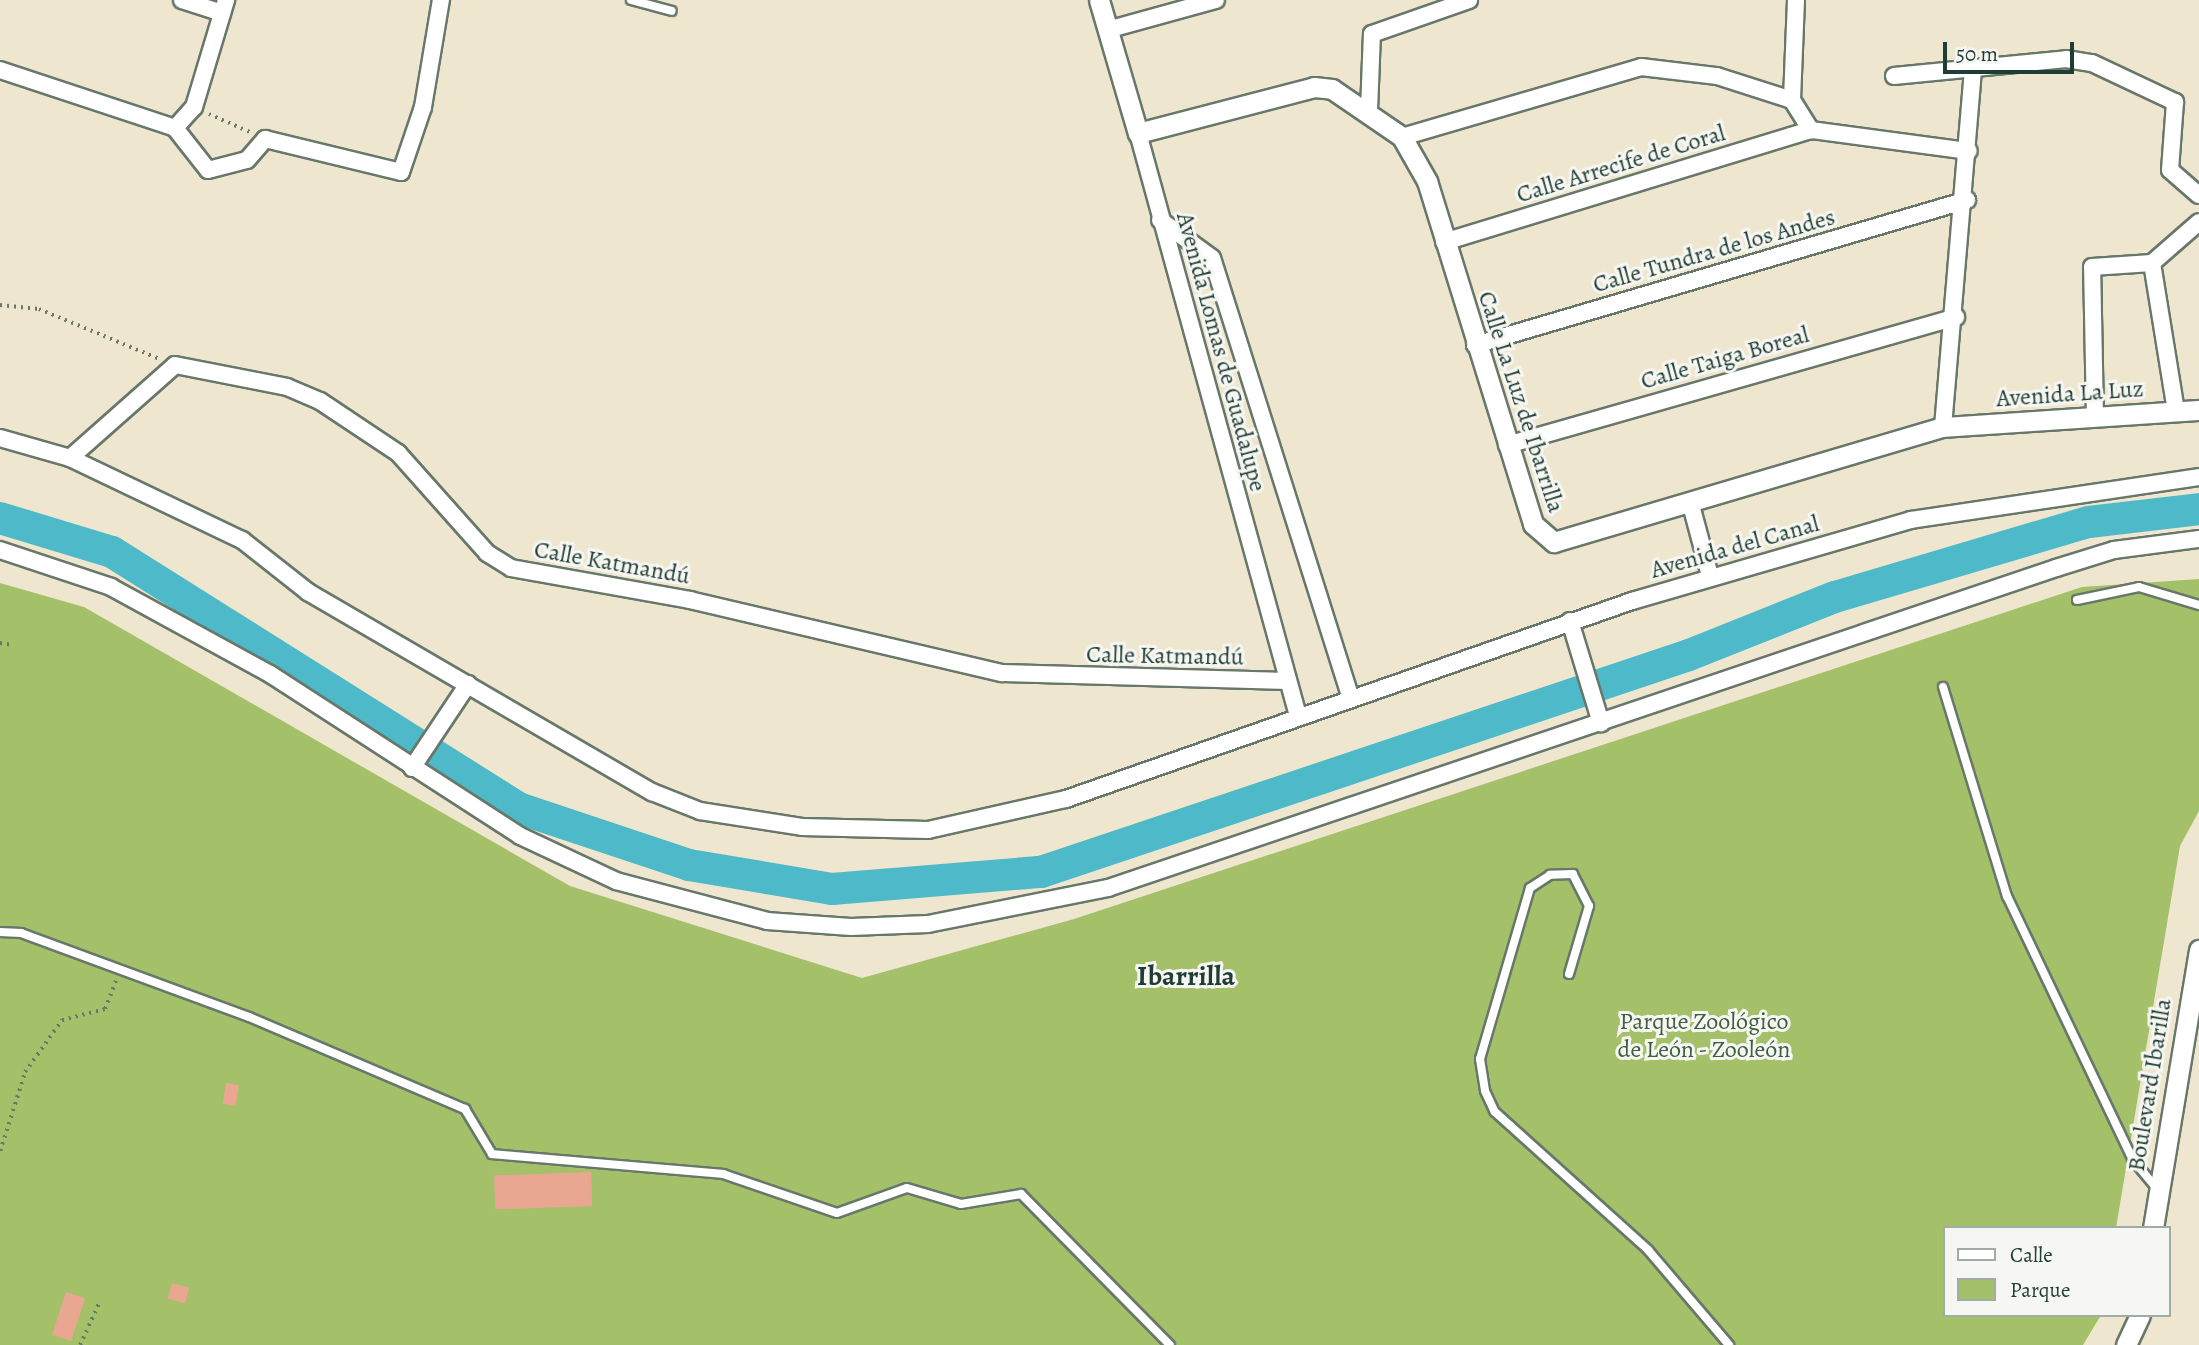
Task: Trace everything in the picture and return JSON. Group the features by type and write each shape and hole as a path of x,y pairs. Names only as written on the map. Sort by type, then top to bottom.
{"street":[{"path":"174,128 194,107 224,6 181,0"},
{"path":"0,70 174,128 208,170 247,160 265,139 395,173 406,168 423,107 441,0"},
{"name":"Avenida Lomas de Guadalupe","path":"1099,0 1298,716"},
{"path":"1107,30 1216,0"},
{"path":"1369,111 1372,34 1469,0"},
{"path":"1796,0 1792,100 1811,130 1969,151"},
{"path":"1894,76 1973,71 2066,59 2092,62 2170,97 2178,111 2170,170 2199,195"},
{"path":"1402,137 1641,67 1692,70 1792,100"},
{"path":"1943,427 1967,200 1973,71"},
{"name":"Calle La Luz de Ibarrilla","path":"1138,134 1314,87 1332,89 1369,111 1402,137 1417,156 1533,524 1554,542 1691,505 1943,427"},
{"name":"Calle Arrecife de Coral","path":"1444,242 1811,130"},
{"name":"Calle Tundra de los Andes","path":"1475,345 1967,200"},
{"path":"1160,220 1212,258 1351,698"},
{"path":"2095,418 2092,267 2152,263 2199,222"},
{"path":"2152,263 2176,412"},
{"name":"Calle Taiga Boreal","path":"1507,445 1956,317"},
{"path":"70,458 175,365"},
{"name":"Calle Katmandú","path":"175,365 287,387 320,401 398,453 488,553 511,568 703,603 1002,673 1288,681"},
{"name":"Avenida La Luz","path":"1943,427 2199,410"},
{"name":"Avenida del Canal","path":"0,438 70,458 242,540 309,592 465,691 652,792 700,811 802,827 928,830 1066,799 1570,621 1710,576 1911,520 2199,477"},
{"path":"1691,505 1710,576"},
{"path":"0,550 111,587 270,674 520,836 616,881 767,921 902,925 1023,908 1108,888 1599,716 2114,550 2199,539"},
{"path":"1570,621 1599,716"},
{"path":"412,768 465,691"},
{"name":"Boulevard Ibarilla","path":"2153,1226 2193,1007 2199,950"},
{"path":"2126,1345 2139,1317"}],"lane":[{"path":"631,0 672,11"},
{"path":"2077,600 2139,587 2199,605"},
{"path":"1943,687 2007,896 2133,1160 2158,1190"},
{"path":"1569,974 1588,906 1573,874 1550,875 1530,888 1480,1059 1485,1091 1495,1112 1648,1250 1729,1345"},
{"path":"0,932 21,933 121,969 466,1109 492,1154 723,1174 837,1213 907,1188 961,1204 1021,1194 1170,1345"}],"path":[{"path":"194,107 265,139"},
{"path":"0,305 39,309 175,365"},
{"path":"0,643 15,645"},
{"path":"0,1151 25,1072 62,1020 105,1009 121,969"},
{"path":"0,1132 6,1134"},
{"path":"80,1345 100,1301"}],"green space":[{"name":"Parque Zoológico de León - Zooleón","path":"2199,579 2199,811 2180,846 2116,1226 1944,1226 1944,1317 2100,1317 2083,1345 0,1345 0,583 84,607 570,886 862,978 1074,919 2082,587"}],"building":[{"path":"226,1083 239,1085 236,1106 223,1104"},
{"path":"591,1172 592,1206 495,1209 494,1175"},
{"path":"172,1283 189,1288 185,1303 168,1298"},
{"path":"66,1292 85,1298 71,1341 52,1335"}],"waterway":[{"path":"0,518 112,552 518,808 689,865 832,889 1041,872 1689,655 1835,597 2089,522 2199,509"}],"district":[{"name":"Ibarrilla","path":"1186,976"}]}
